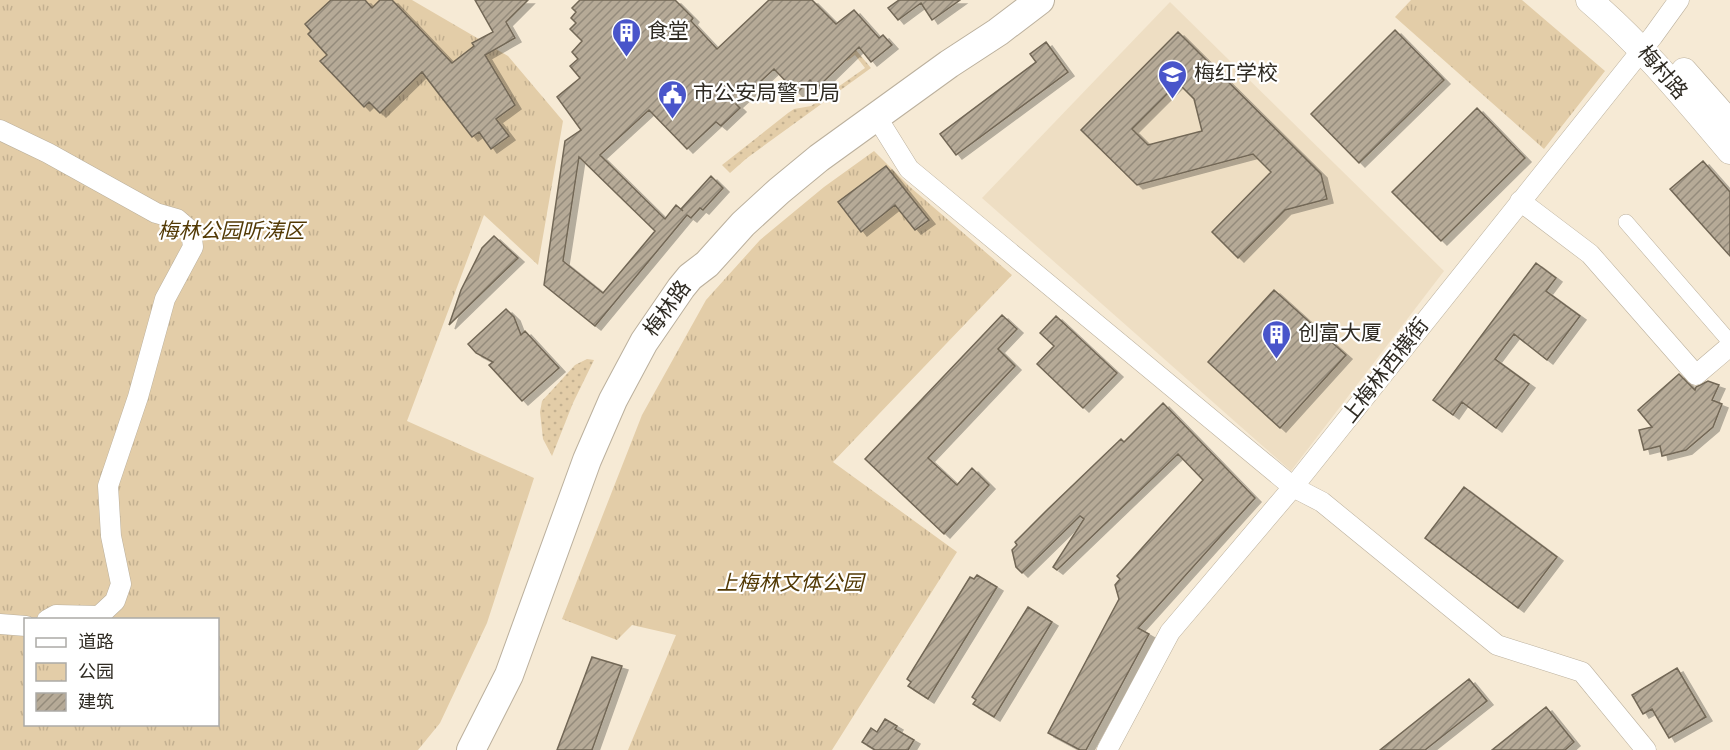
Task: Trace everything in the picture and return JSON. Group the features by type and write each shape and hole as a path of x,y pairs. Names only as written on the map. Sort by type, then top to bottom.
{"main road":[{"name":"梅林路","path":"457,750 479,711 499,668 563,485 596,406 630,340 663,290 709,236 781,169 1013,0"},
{"name":"梅林路","path":"471,750 509,675 600,429 623,380 659,318 690,277 707,264 743,224 779,190 819,158 1040,0"}],"street":[{"name":"梅村路","path":"1589,0 1648,43 1730,123"},
{"name":"梅村路","path":"1614,0 1634,16 1648,43 1730,151"},
{"name":"上梅林西横街","path":"1107,750 1170,632 1293,488 1680,0"},
{"path":"876,116 909,169 1293,488 1322,502 1497,645 1582,672 1646,750"},
{"path":"0,130 48,153 156,213 177,219 191,231 193,247 165,299 138,397 108,486 111,536 121,584 115,601 99,616 56,615 51,618"},
{"path":"1520,201 1590,254 1696,375 1730,344 1626,222"},
{"path":"0,624 24,626"}],"shaded area":[{"name":"梅红学校","path":"1170,2 1444,271 1291,471 982,198"}],"green space":[{"name":"梅林公园听涛区","path":"0,0 412,0 508,56 563,121 538,265 484,215 407,421 534,478 487,623 440,723 418,750 0,750"},
{"path":"1411,0 1522,0 1605,71 1544,149 1395,17"},
{"path":"856,50 871,68 747,158 730,173 722,165 788,113 794,109 811,106 865,68 855,55 847,61 846,59"},
{"name":"上梅林文体公园","path":"874,151 910,187 1012,275 833,462 957,552 832,750 628,750 676,635 632,625 617,640 562,619 642,415 706,300 760,240 824,187"},
{"path":"587,359 594,360 573,403 552,456 543,439 540,412 542,401 575,365"}],"building":[{"path":"331,0 365,0 372,8 380,0 392,0 452,63 474,46 472,43 493,32 475,0 528,0 506,22 515,38 485,55 515,105 496,119 509,136 491,149 479,132 472,137 422,72 380,113 369,102 364,107 320,61 327,55 308,34 311,31 305,24"},
{"path":"580,0 675,0 693,18 691,21 717,49 769,0 812,0 836,24 854,10 879,38 883,35 892,45 871,62 859,47 817,88 810,80 797,93 774,69 736,104 740,108 721,126 716,122 687,149 649,110 600,155 665,219 676,205 683,211 681,209 711,176 723,188 703,210 700,208 691,218 687,215 595,326 544,285 565,141 581,130 557,97 580,78 570,66 578,59 572,52 582,41 570,29 576,23 571,18 576,12 572,8","holes":["579,157 655,231 603,293 563,261"]},
{"path":"899,0 960,0 932,20 921,3 898,20 888,8"},
{"path":"1395,30 1444,80 1359,163 1311,114"},
{"path":"1178,32 1321,174 1327,199 1285,210 1238,258 1212,232 1271,172 1253,154 1137,185 1081,130","holes":["1178,83 1194,99 1202,131 1148,145 1132,129"]},
{"path":"1046,42 1068,72 956,155 940,134 1036,62 1030,54"},
{"path":"1477,108 1525,158 1441,241 1392,192"},
{"path":"1703,161 1730,192 1730,256 1670,189"},
{"path":"886,166 929,220 915,230 895,205 861,232 838,202"},
{"path":"494,236 518,258 449,325 461,290 482,248"},
{"path":"1536,263 1556,278 1546,291 1580,316 1547,360 1514,334 1495,359 1529,384 1496,428 1462,402 1453,415 1433,400"},
{"name":"创富大厦","path":"1274,290 1346,355 1280,428 1208,362"},
{"path":"506,309 514,317 521,335 525,331 559,368 522,401 489,365 493,362 476,353 468,344"},
{"path":"1002,315 1017,329 998,349 1015,366 928,458 957,485 972,468 989,485 944,534 865,459"},
{"path":"1056,316 1117,373 1083,408 1037,364 1054,346 1040,333"},
{"path":"1679,374 1695,390 1696,387 1708,381 1719,385 1712,400 1722,404 1713,427 1686,450 1662,456 1660,446 1644,450 1639,430 1652,427 1638,410"},
{"path":"1163,403 1255,498 1138,628 1149,634 1086,750 1080,750 1048,733 1119,599 1115,585 1120,579 1117,576 1203,480 1178,454 1057,570 1053,567 1084,519 1080,516 1022,573 1016,567 1012,550 1017,545 1015,542 1046,511 1121,439 1124,442"},
{"path":"1464,487 1557,557 1518,608 1425,538"},
{"path":"977,575 997,587 928,699 908,686 911,682 907,679 970,577 974,579"},
{"path":"1028,607 1052,622 994,717 973,704 976,700 972,697"},
{"path":"592,657 622,666 592,750 557,750"},
{"path":"1677,668 1706,717 1669,738 1652,709 1643,714 1632,695"},
{"path":"1469,679 1487,701 1425,750 1380,750"},
{"path":"1546,707 1574,742 1565,750 1492,750"},
{"path":"885,719 897,726 895,729 914,740 908,750 875,750 862,742 871,728 877,732"}],"place":[{"name":"食堂","path":"626,58"},
{"name":"梅红学校","path":"1173,100"},
{"name":"市公安局警卫局","path":"672,120"},
{"name":"创富大厦","path":"1277,360"}]}
